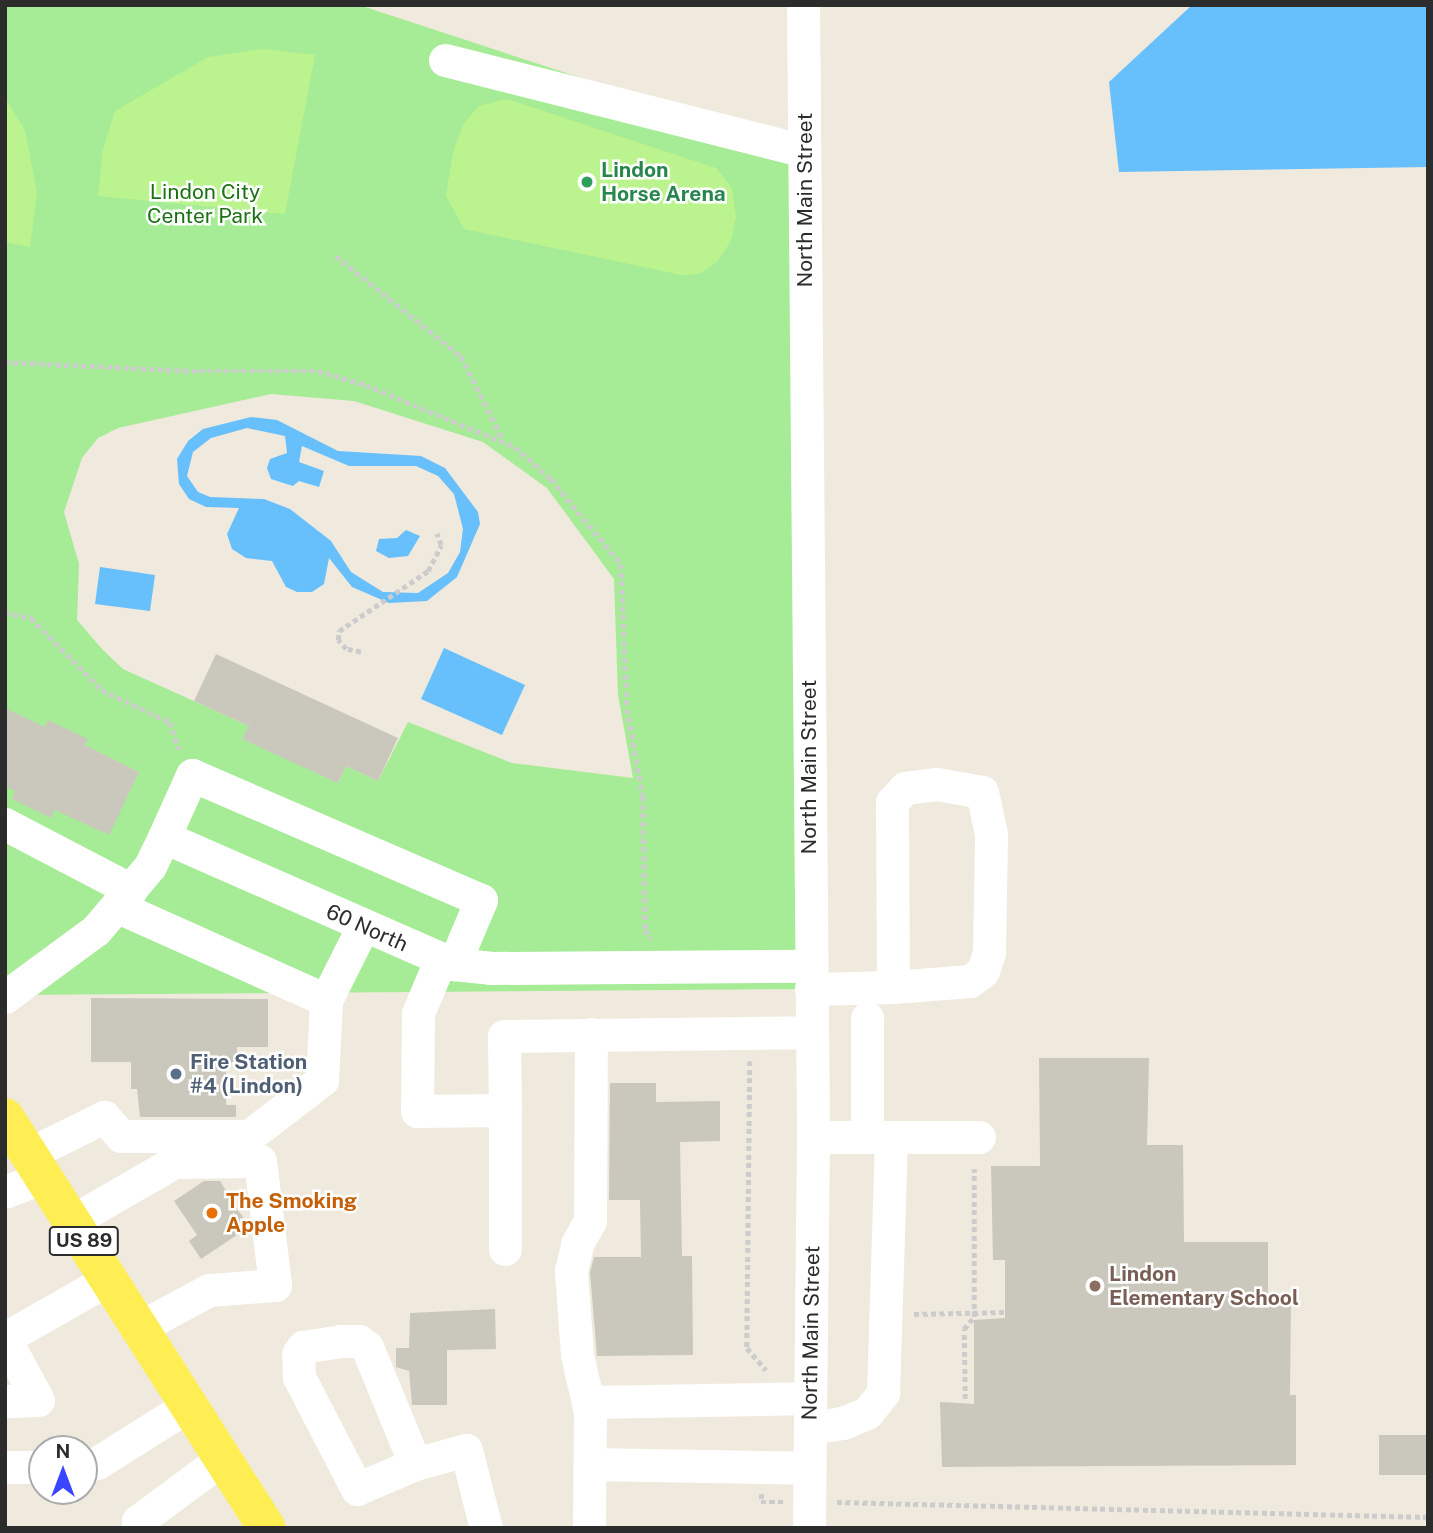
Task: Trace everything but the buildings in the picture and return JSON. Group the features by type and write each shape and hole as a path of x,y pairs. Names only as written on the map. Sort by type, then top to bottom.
{"main road":[{"name":"US 89","path":"5,1117 267,1528"}],"street":[{"name":"North Main Street","path":"803,5 813,1137 809,1528"},
{"path":"445,60 804,151"},
{"path":"5,997 96,930 124,899 150,866 192,775 481,900 418,1013 417,1111 505,1110"},
{"name":"60 North","path":"164,836 447,962 490,968 811,977 893,987 970,981 983,971 989,953 991,834 982,792 937,783 905,788 892,802 893,987"},
{"path":"5,824 124,899 326,1000"},
{"path":"5,1192 36,1165 104,1117 121,1136 249,1136 322,1080 326,1000 363,926"},
{"path":"589,1402 810,1413 843,1423 867,1413 883,1393 879,1137 867,1018"},
{"path":"505,1249 505,1035 812,1032"},
{"path":"589,1528 589,1402 577,1355 571,1271 577,1244 590,1221 591,1034"},
{"path":"813,1137 879,1137 976,1153"},
{"path":"72,1221 174,1161 260,1161 275,1285 209,1290 140,1327"},
{"path":"5,1401 38,1400 5,1338 109,1279"},
{"path":"98,1462 189,1405"},
{"path":"415,1464 466,1450 486,1528"},
{"path":"138,1528 138,1521 223,1458"},
{"path":"590,1464 809,1468"},
{"path":"5,1467 28,1467"}],"path":[{"path":"336,256 461,356 502,438"},
{"path":"361,652 346,649 338,640 339,631 428,571 441,545 438,534"},
{"path":"5,612 32,618 102,690 170,722 181,754"},
{"path":"965,1399 964,1329 974,1313 976,1153"},
{"path":"910,1314 1006,1312"}],"green space":[{"name":"Lindon City Center Park","path":"5,5 359,5 804,151 811,989 5,995","holes":["271,394 354,401 483,442 547,488 614,579 618,695 633,778 512,763 408,722 378,781 346,766 338,783 243,738 249,726 123,669 77,620 79,564 64,512 82,458 98,438 118,428"]},
{"path":"263,49 315,55 285,214 98,196 103,149 115,111 208,57"},
{"path":"5,98 25,130 37,193 30,247 5,242"},
{"name":"Lindon Horse Arena","path":"507,99 716,168 732,188 736,217 731,241 717,262 699,274 681,275 464,229 446,196 453,152 464,123 479,106"}],"water":[{"path":"1192,5 1428,5 1428,167 1119,172 1109,82"},
{"path":"251,417 277,420 338,451 421,456 445,468 478,512 480,524 457,577 427,601 389,603 352,587 329,558 324,584 312,592 297,592 286,587 272,561 246,558 232,549 227,534 239,508 206,507 189,499 179,484 177,459 188,441 203,429","holes":["247,428 285,436 287,453 270,459 267,468 271,479 293,486 299,481 319,487 324,471 299,462 302,446 349,466 416,466 438,476 454,494 463,529 460,552 448,573 418,593 383,592 351,572 331,541 290,509 264,499 210,497 198,492 187,476 193,452 211,438"]},
{"path":"406,530 420,536 408,556 389,558 376,551 379,539 397,538"},
{"path":"100,567 155,575 150,611 95,604"},
{"path":"444,648 525,685 502,735 421,699"}],"place":[{"name":"Lindon Horse Arena","path":"587,182"},
{"name":"Fire Station #4 (Lindon)","path":"176,1074"},
{"name":"The Smoking Apple","path":"212,1213"},
{"name":"Lindon Elementary School","path":"1095,1286"}]}
